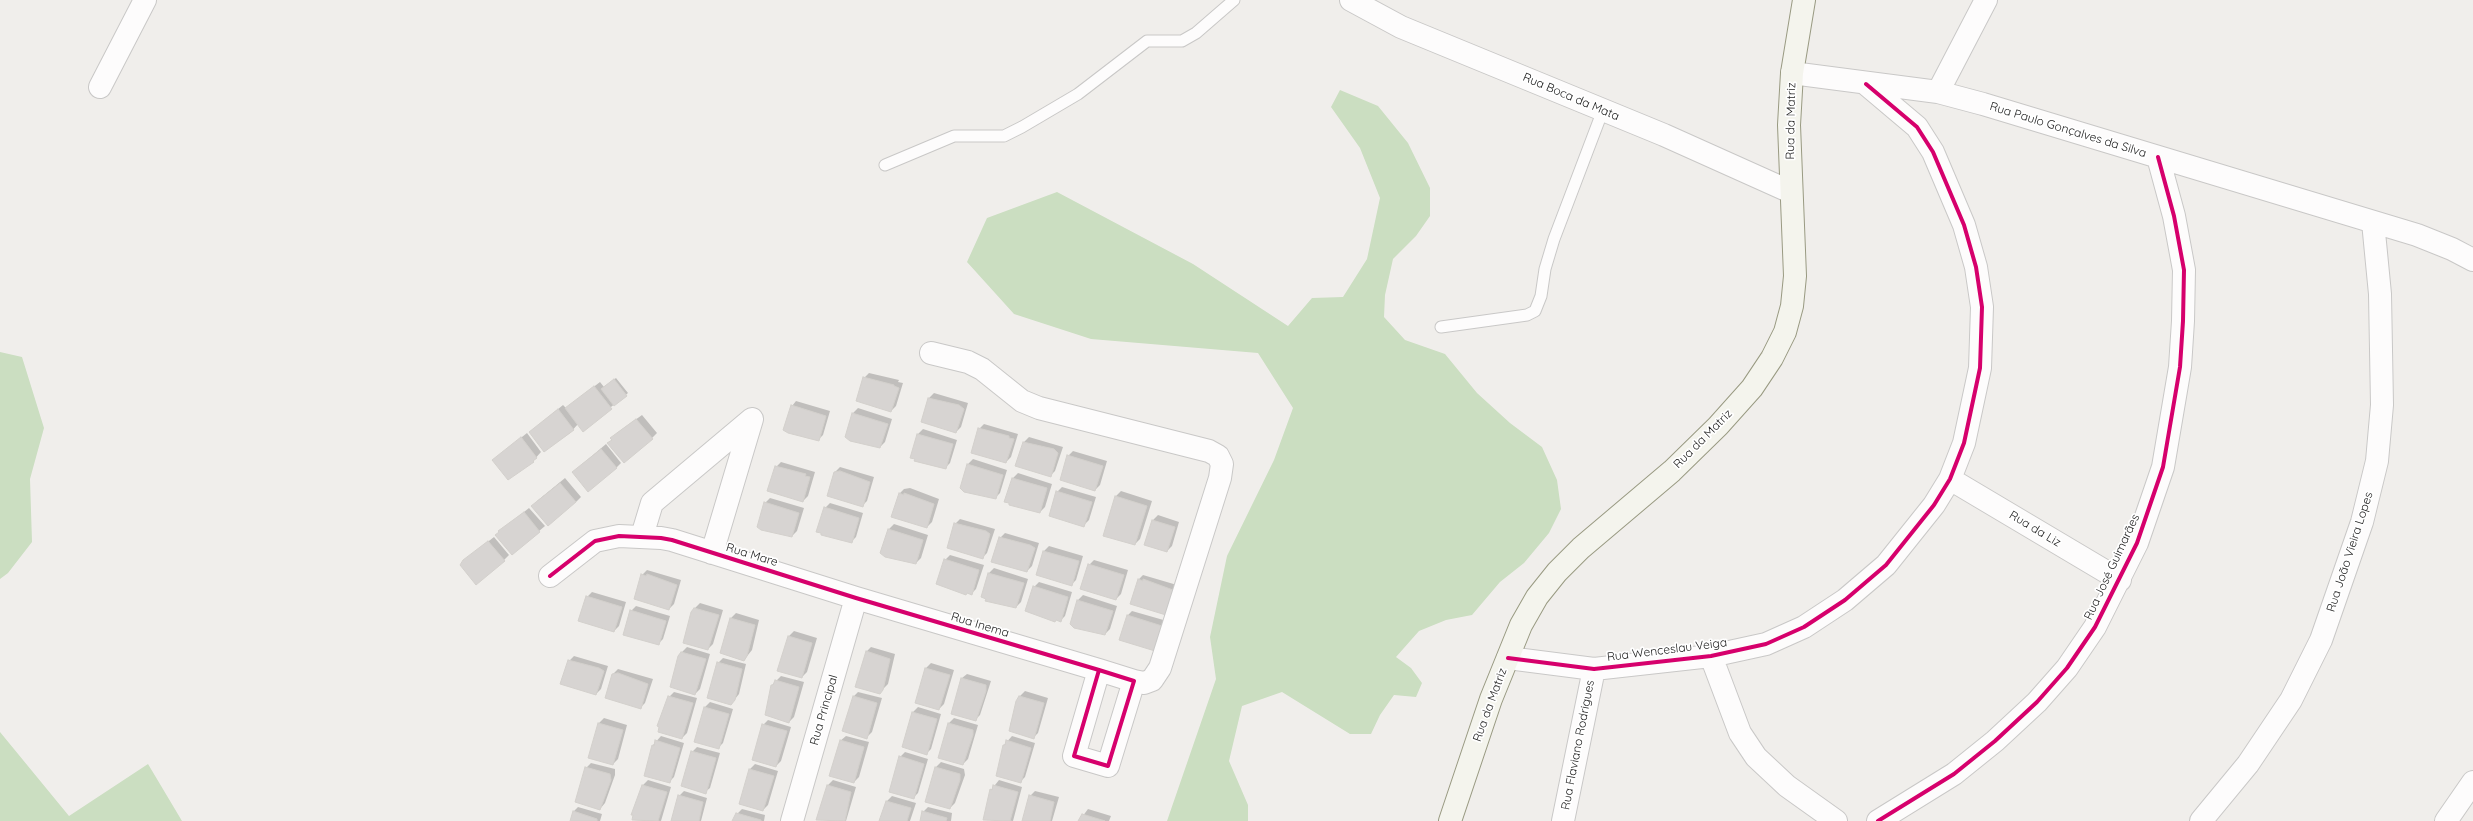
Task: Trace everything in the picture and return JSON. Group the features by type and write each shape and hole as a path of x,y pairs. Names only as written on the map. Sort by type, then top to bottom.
{"main road":[{"name":"Rua da Matriz","path":"1450,821 1491,699 1508,658 1537,597 1557,572 1672,471 1718,426 1752,388 1772,358 1785,332 1792,306 1795,276 1788,125 1792,73 1804,0"}],"street":[{"path":"100,87 145,0"},
{"name":"Rua Boca da Mata","path":"1351,0 1401,27 1603,110 1791,192"},
{"path":"1938,92 1986,0"},
{"name":"Rua Paulo Gonçalves da Silva","path":"1792,73 1835,77 1866,84 1938,92 2424,238 2452,249 2473,260"},
{"name":"Rua Wenceslau Veiga","path":"1508,658 1594,669 1711,656 1766,644 1804,626 1844,600 1886,565 1934,505 1950,479 1964,443 1980,368 1982,307 1976,267 1964,225 1933,152 1917,127 1866,84"},
{"name":"Rua José Guimarães","path":"1878,821 1954,774 1995,741 2038,702 2068,668 2095,627 2120,580 2150,510 2163,467 2180,367 2184,270 2174,216 2158,158"},
{"name":"Rua João Vieira Lopes","path":"2201,821 2248,764 2291,700 2321,640 2362,522 2377,461 2382,405 2380,294 2373,222"},
{"path":"931,353 975,366 1017,398 1039,408 1194,447 1218,456 1222,464 1220,478 1160,668 1152,680 1144,683 1134,681 1108,766 1074,756 1099,670"},
{"path":"642,536 652,503 752,419 712,553"},
{"name":"Rua da Liz","path":"1950,479 2120,580"},
{"name":"Rua Mare","path":"550,576 595,541 606,537 642,536 672,540 856,598"},
{"name":"Rua Inema","path":"856,598 1134,681"},
{"name":"Rua Principal","path":"792,821 856,598"},
{"path":"1711,656 1740,733 1756,757 1786,786 1836,821"},
{"name":"Rua Flaviano Rodrigues","path":"1563,821 1594,669"},
{"path":"2446,821 2473,782"}],"lane":[{"path":"885,165 954,136 1004,136 1078,94 1147,41 1182,41 1196,33 1234,0"},
{"path":"1441,327 1528,316 1535,311 1541,296 1545,269 1554,239 1603,110"}],"green space":[{"path":"1340,90 1378,106 1408,143 1430,188 1430,216 1416,236 1393,259 1385,295 1384,317 1405,340 1445,354 1477,393 1510,423 1542,447 1557,480 1561,509 1549,533 1524,563 1500,582 1472,615 1446,620 1419,631 1396,657 1411,668 1422,683 1416,697 1394,695 1380,715 1371,734 1350,734 1282,692 1242,706 1229,761 1248,805 1248,821 1167,821 1216,679 1210,637 1227,556 1274,460 1293,408 1258,353 1091,339 1014,314 967,262 987,218 1057,192 1193,264 1288,326 1312,298 1343,297 1367,259 1380,198 1360,148 1331,107"},
{"path":"0,352 22,357 44,428 30,479 32,542 8,573 0,579"},
{"path":"0,732 69,816 148,764 182,821 0,821"}],"building":[{"path":"863,377 894,385 899,388 891,412 856,401"},
{"path":"614,379 627,396 614,406 601,389"},
{"path":"594,386 612,409 583,432 565,408"},
{"path":"928,398 959,405 964,409 956,433 921,422"},
{"path":"791,405 826,416 819,441 788,433 783,430"},
{"path":"558,409 574,430 544,452 529,432"},
{"path":"852,413 888,424 880,448 850,441 845,437"},
{"path":"636,419 653,439 624,463 607,443 612,440 610,438"},
{"path":"978,428 1009,436 1009,438 1014,439 1006,463 971,453"},
{"path":"917,434 953,444 946,469 914,461 915,459 910,458"},
{"path":"521,437 537,458 533,461 534,462 508,480 492,460"},
{"path":"1023,442 1054,449 1058,453 1051,477 1015,466"},
{"path":"601,449 617,468 588,492 572,472"},
{"path":"1067,455 1103,466 1095,491 1060,480"},
{"path":"967,464 1003,475 996,499 964,492 960,488"},
{"path":"775,466 806,474 805,476 810,477 803,502 767,491"},
{"path":"840,471 870,482 863,507 827,496 834,472"},
{"path":"1012,478 1047,488 1040,513 1009,505 1009,503 1004,502"},
{"path":"560,483 576,502 548,526 531,506"},
{"path":"1056,491 1092,502 1084,527 1049,516"},
{"path":"899,493 904,495 904,493 934,504 927,528 891,517"},
{"path":"1115,496 1147,506 1135,545 1103,536"},
{"path":"764,502 799,513 792,537 761,530 757,527"},
{"path":"824,507 859,518 852,543 821,535 821,533 816,532"},
{"path":"524,512 540,532 512,555 495,535 499,532 498,531"},
{"path":"1152,520 1175,527 1167,552 1144,545"},
{"path":"954,523 986,531 990,534 983,559 947,548"},
{"path":"888,529 923,540 916,564 885,557 880,553"},
{"path":"999,537 1030,545 1035,548 1027,572 991,562"},
{"path":"488,541 505,561 476,585 460,565 463,560"},
{"path":"1043,551 1079,561 1072,586 1036,575"},
{"path":"944,559 979,570 972,595 967,593 966,595 936,584"},
{"path":"1088,564 1124,575 1116,600 1080,589"},
{"path":"988,573 1024,583 1016,608 985,601 986,599 981,597"},
{"path":"641,574 646,576 647,574 677,585 669,610 634,599"},
{"path":"1138,579 1143,581 1143,579 1173,590 1166,615 1130,604"},
{"path":"1033,586 1068,597 1061,622 1056,620 1055,622 1025,611"},
{"path":"586,596 622,607 614,632 578,621"},
{"path":"1077,600 1113,611 1105,635 1074,628 1070,624"},
{"path":"694,608 719,615 708,650 683,643 691,612"},
{"path":"630,610 666,621 659,645 623,635"},
{"path":"1127,615 1162,626 1155,651 1119,640"},
{"path":"730,618 755,625 747,656 744,661 720,653"},
{"path":"788,636 812,643 802,678 777,671"},
{"path":"866,651 890,659 883,690 880,694 855,687"},
{"path":"681,652 706,659 695,695 670,687 678,656"},
{"path":"568,660 599,668 604,671 596,695 560,684"},
{"path":"717,662 742,669 735,700 731,705 707,698"},
{"path":"925,668 950,675 939,710 915,703"},
{"path":"618,673 648,684 641,709 605,698 612,674"},
{"path":"961,678 986,685 986,691 976,721 951,714"},
{"path":"775,680 799,687 789,723 765,715 771,685 773,685"},
{"path":"668,696 693,703 682,739 658,732 659,727 657,726"},
{"path":"853,696 877,703 867,739 842,731"},
{"path":"1019,696 1044,703 1034,739 1009,731 1016,701"},
{"path":"704,707 729,714 719,749 694,742"},
{"path":"912,712 937,719 927,755 902,747"},
{"path":"598,723 623,730 613,765 588,758"},
{"path":"948,723 973,730 973,735 963,765 938,758"},
{"path":"762,724 787,731 776,767 752,760"},
{"path":"655,740 680,748 670,783 644,776 652,745 654,746"},
{"path":"840,740 864,747 854,783 829,776"},
{"path":"1006,740 1031,748 1021,783 996,776 1003,745 1005,745"},
{"path":"691,751 716,758 706,794 681,786"},
{"path":"899,756 924,764 914,799 889,792"},
{"path":"585,767 610,774 611,780 600,810 575,802"},
{"path":"935,767 960,774 960,780 950,809 925,802"},
{"path":"749,769 774,776 763,811 739,804"},
{"path":"642,785 667,792 658,821 632,820 633,815 631,815"},
{"path":"827,785 851,792 845,821 816,820"},
{"path":"993,785 1018,792 1010,821 983,820 990,789 992,790"},
{"path":"678,795 703,802 699,821 671,821"},
{"path":"1029,795 1054,802 1050,821 1022,821"},
{"path":"886,801 911,808 907,821 879,821"},
{"path":"573,811 597,819 597,821 570,821"},
{"path":"922,811 947,818 946,821 920,821"},
{"path":"736,813 761,820 761,821 732,821"},
{"path":"1082,814 1105,821 1078,821"}],"cycle path":[{"path":"1508,658 1594,669 1711,656 1766,644 1804,627 1845,600 1886,565 1934,505 1950,479 1964,443 1980,368 1982,307 1976,267 1964,225 1933,152 1917,127 1866,84"},
{"path":"1878,821 1954,774 1995,741 2037,702 2067,668 2095,627 2137,543 2163,467 2180,367 2183,321 2184,270 2174,216 2158,157"},
{"path":"550,576 595,541 619,536 661,538 672,540 856,598 1099,670 1134,681 1108,766 1074,756 1099,670"}]}
